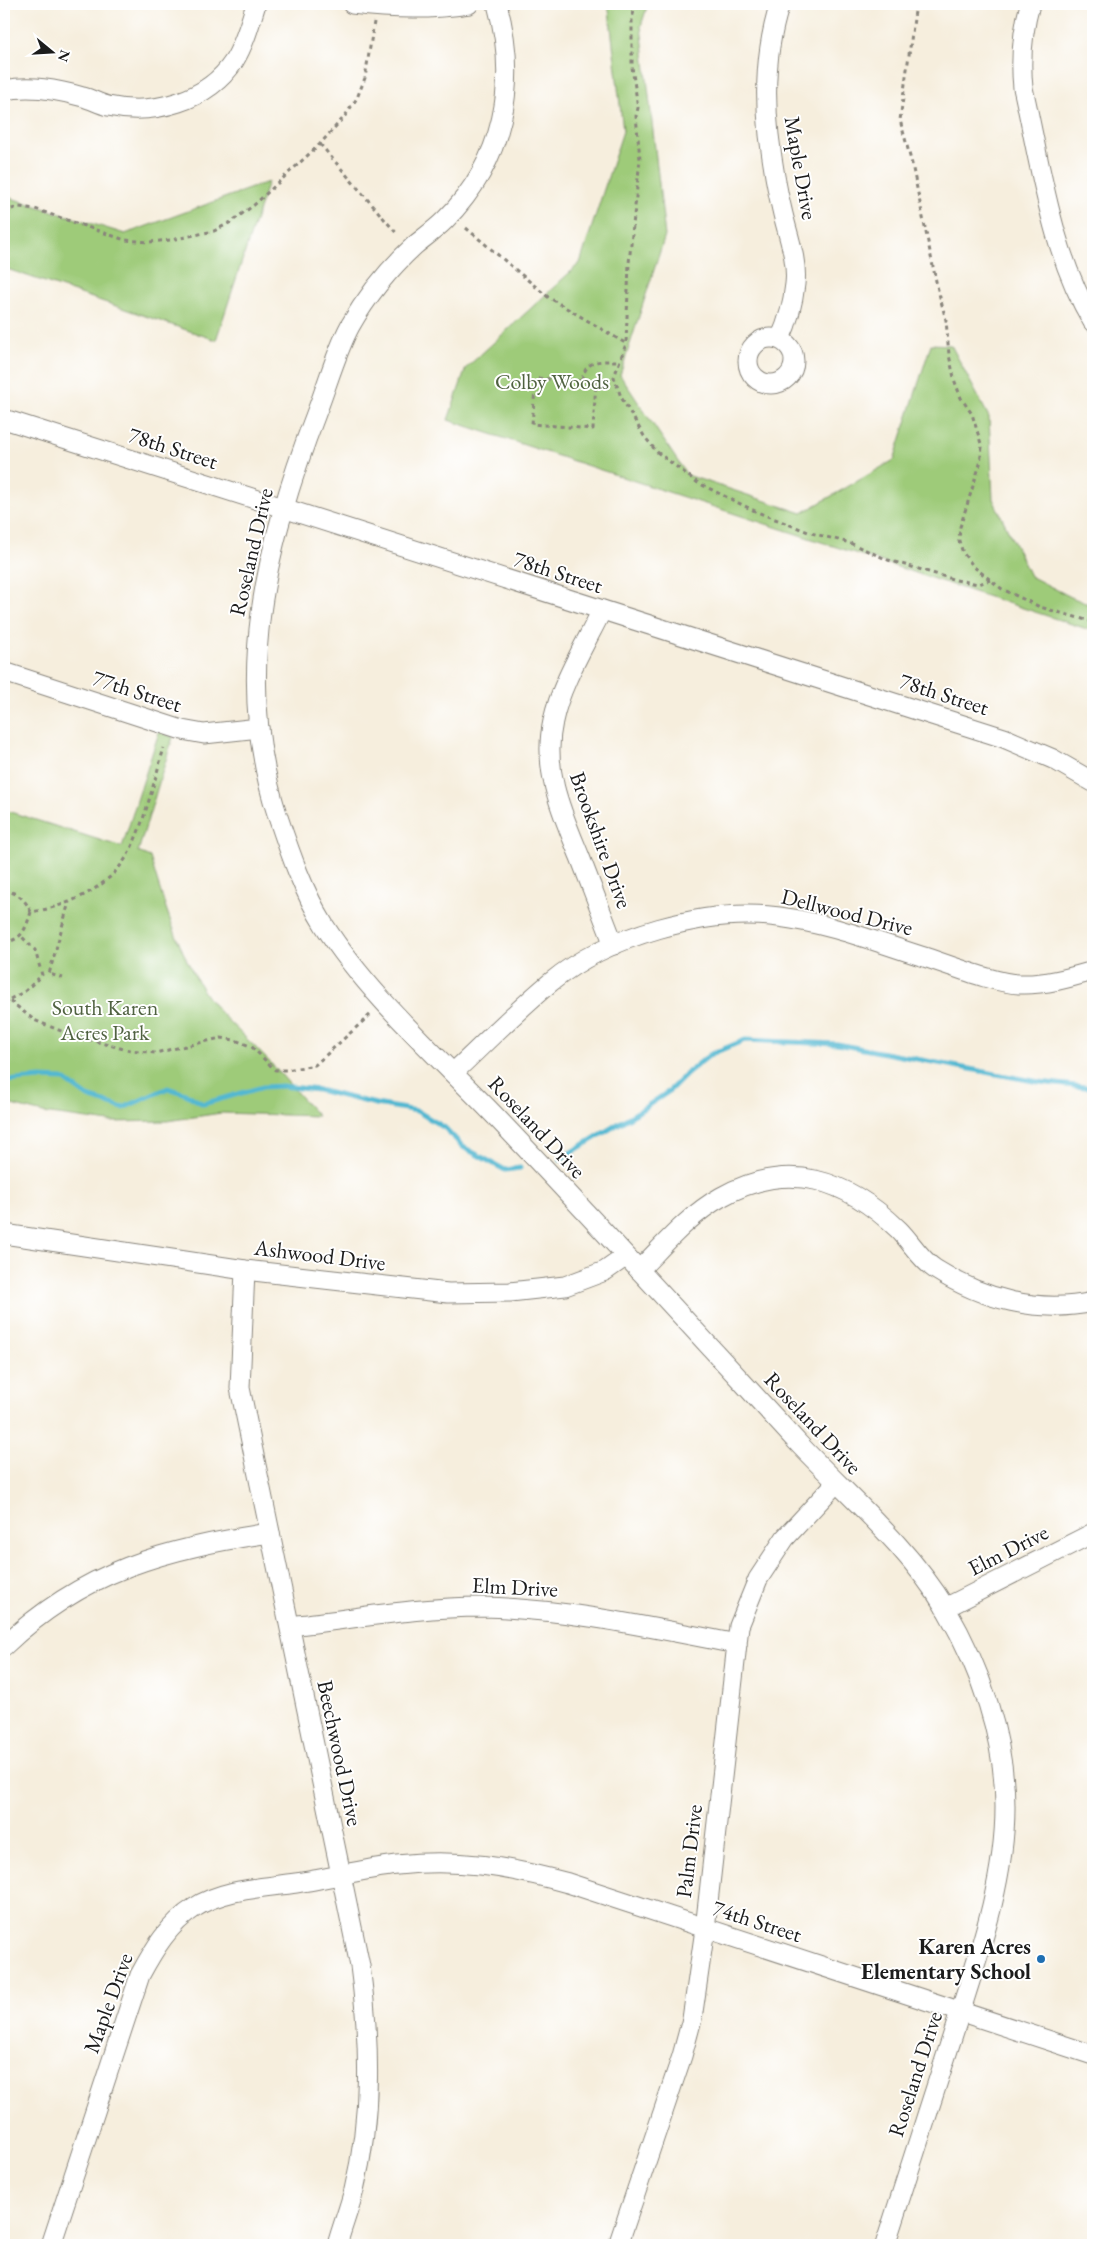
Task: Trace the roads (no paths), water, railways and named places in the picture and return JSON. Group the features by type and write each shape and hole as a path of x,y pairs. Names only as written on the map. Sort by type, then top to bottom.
{"street":[{"path":"4,90 45,87 84,97 109,106 145,109 168,106 189,99 209,87 233,63 244,43 256,4"},
{"path":"352,4 395,9 444,8 469,4"},
{"name":"Roseland Drive","path":"497,4 502,22 507,60 507,92 498,134 484,170 474,186 444,222 416,245 391,270 368,298 348,331 299,456 262,593 256,641 256,690 265,769 277,815 313,906 327,930 361,975 639,1270 836,1484 910,1558 945,1608 976,1668 990,1708 999,1750 1005,1806 999,1869 986,1932 885,2245"},
{"name":"Maple Drive","path":"780,4 767,56 765,82 769,136 781,207 792,252 796,283 787,324 780,339"},
{"path":"1030,4 1022,32 1021,70 1023,88 1058,241 1068,273 1093,322"},
{"name":"78th Street","path":"4,419 1004,738 1053,759 1093,782"},
{"name":"Brookshire Drive","path":"602,610 564,689 553,721 549,751 552,782 614,945"},
{"name":"77th Street","path":"4,672 182,730 204,734 259,728"},
{"name":"Dellwood Drive","path":"454,1072 552,981 575,966 614,945 658,927 711,918 752,915 779,917 832,928 1018,984 1062,980 1093,971"},
{"path":"639,1270 700,1211 720,1198 743,1187 772,1179 818,1179 845,1189 875,1208 901,1232 933,1268 968,1287 993,1298 1034,1306 1075,1306 1093,1302"},
{"name":"Ashwood Drive","path":"4,1234 245,1270 424,1291 482,1293 565,1286 605,1271 625,1256"},
{"name":"Beechwood Drive","path":"245,1270 240,1388 342,1876 360,1966 368,2021 369,2076 364,2132 354,2190 336,2245"},
{"name":"Palm Drive","path":"618,2245 682,2056 692,2019 739,1626 758,1579 785,1538 836,1484"},
{"path":"4,1646 52,1605 110,1572 152,1556 214,1541 270,1533"},
{"name":"Elm Drive","path":"945,1608 1093,1533"},
{"name":"Elm Drive","path":"290,1626 428,1610 482,1607 563,1613 610,1619 737,1644"},
{"name":"74th Street","path":"342,1876 396,1865 436,1862 476,1863 516,1869 568,1883 704,1929 1093,2054"},
{"name":"Maple Drive","path":"51,2245 140,1975 152,1951 175,1922 195,1907 226,1894 342,1876"}],"waterway":[{"path":"560,1159 668,1092 687,1073 711,1054 745,1040 837,1044 1039,1082 1093,1088"},
{"path":"4,1081 41,1078 63,1079 88,1097 123,1108 168,1088 186,1094 203,1104 263,1087 282,1086 318,1090 376,1104 417,1111 445,1128 463,1147 505,1170 520,1168"}],"place":[{"name":"Karen Acres Elementary School","path":"1041,1959"}],"park label":[{"name":"Colby Woods","path":"552,381"},
{"name":"South Karen Acres Park","path":"105,1020"}]}
